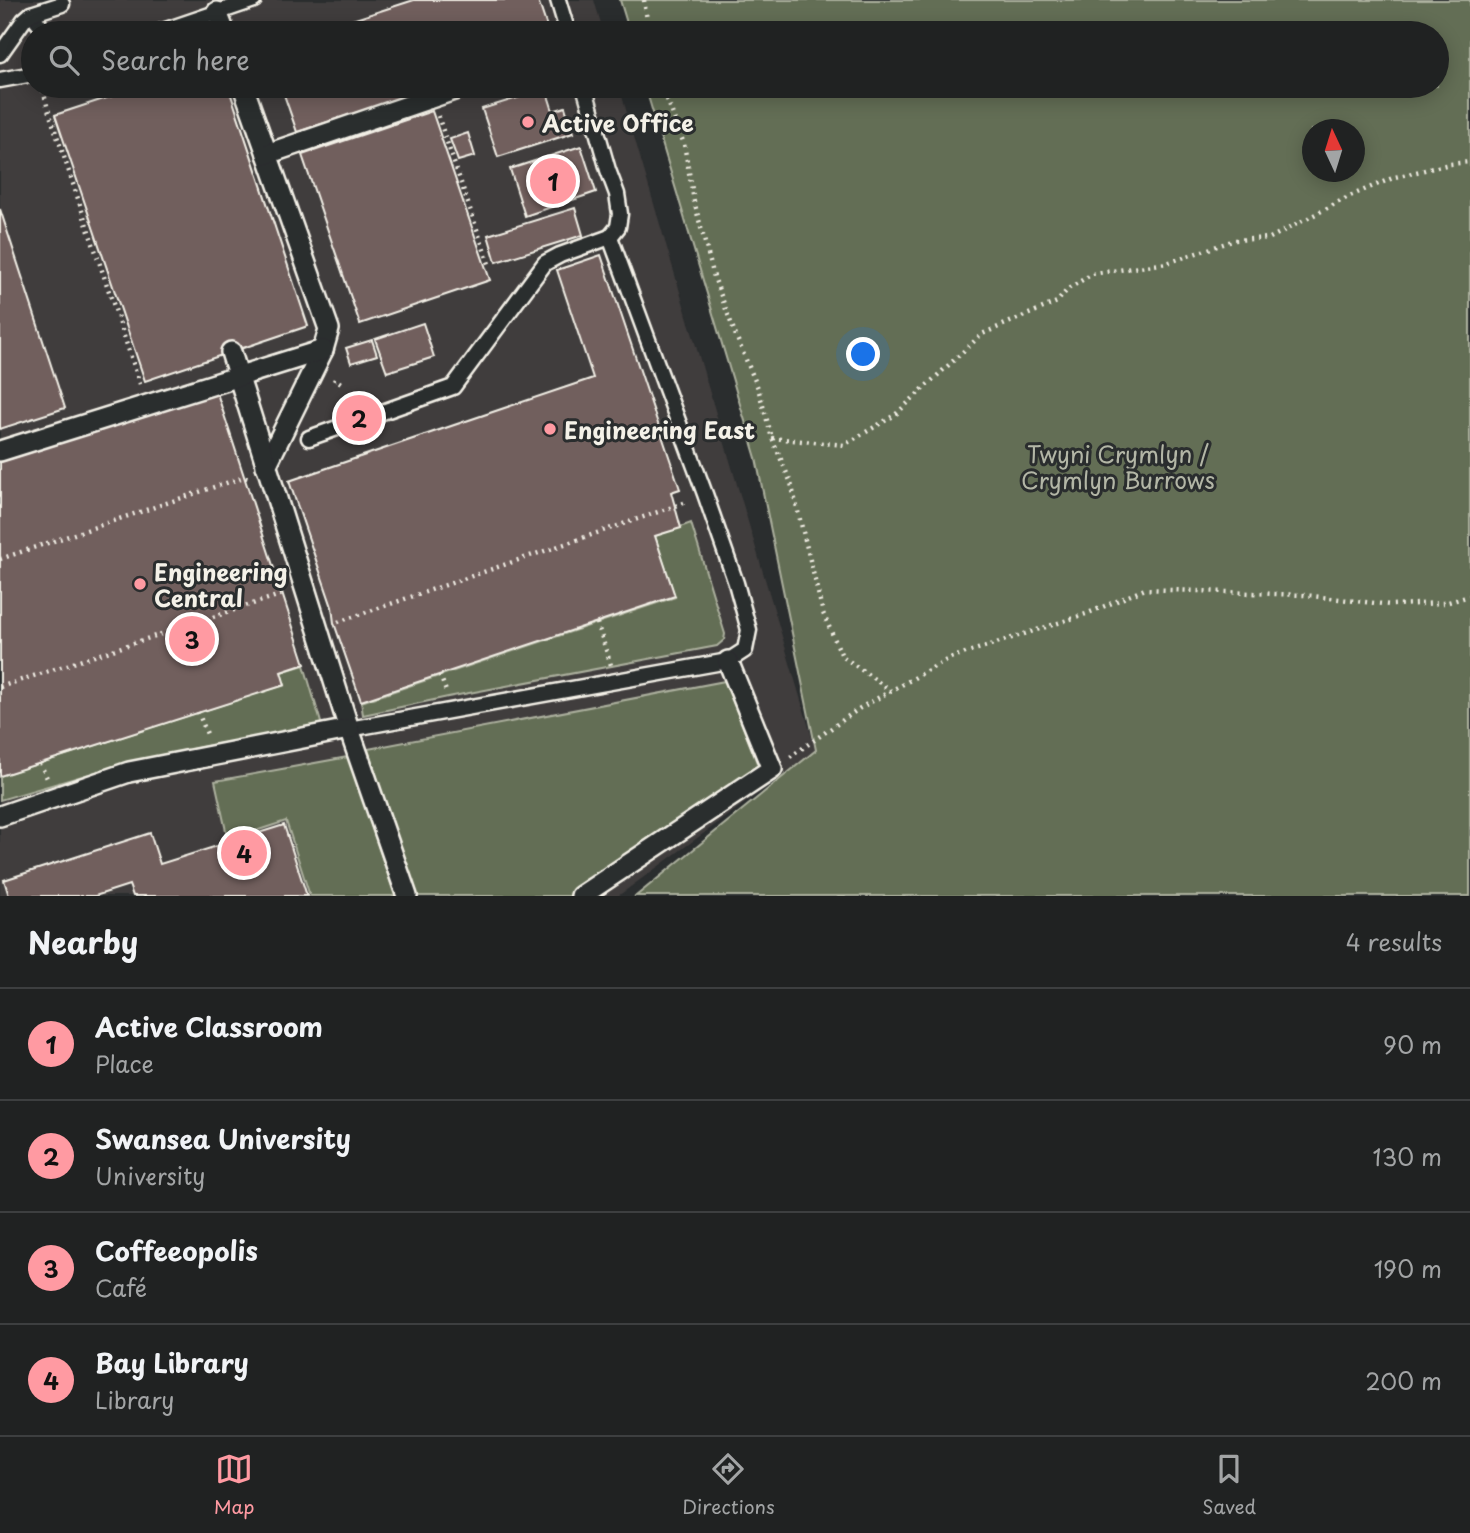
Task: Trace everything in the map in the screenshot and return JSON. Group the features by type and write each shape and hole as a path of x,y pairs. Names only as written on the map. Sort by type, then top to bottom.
{"street":[{"path":"217,12 220,21"},
{"path":"247,98 329,329 323,350 269,475"},
{"path":"267,154 433,98"},
{"path":"0,452 323,350"},
{"path":"231,352 349,729 407,896"},
{"path":"580,896 772,769 728,661"},
{"path":"0,816 129,772 349,729"}],"lane":[{"path":"191,21 254,0"},
{"path":"558,0 564,21"},
{"path":"23,21 31,13 62,4"},
{"path":"31,13 37,21"},
{"path":"0,54 21,24"},
{"path":"0,80 21,76"},
{"path":"309,438 453,387 545,263 610,237 618,227 620,214 617,194 587,98"},
{"path":"349,729 728,661 745,650 749,630 736,583 610,237"}],"path":[{"path":"644,0 647,21"},
{"path":"45,98 147,405"},
{"path":"433,98 489,264"},
{"path":"667,98 684,144 694,201 714,277 758,388 772,438 791,483 823,612 842,656 891,691"},
{"path":"772,438 844,445 895,415 982,334 1057,303 1068,289 1092,274 1167,264 1235,240 1270,238 1350,196 1395,177 1470,162"},
{"path":"0,559 244,477 269,475"},
{"path":"317,629 705,494"},
{"path":"0,687 304,587"},
{"path":"772,769 860,708 950,658 1086,614 1145,589 1304,595 1391,605 1445,603 1470,596"},
{"path":"597,623 616,681"}],"shaded area":[{"path":"0,0 594,0 600,21 21,21 21,98 623,98 816,751 618,896 0,896"}],"green space":[{"name":"Twyni Crymlyn / Crymlyn Burrows","path":"620,0 1470,0 1470,896 636,896 816,750 756,458 649,98 1449,98 1449,21 626,21"},
{"path":"691,523 725,634 724,640 717,646 363,715 361,702 675,597 655,536"},
{"path":"304,665 322,726 134,761 0,800 0,776 284,685 281,672"},
{"path":"725,681 759,768 569,896 415,896 368,749"},
{"path":"348,757 395,896 310,896 286,821 228,840 215,781"}],"building":[{"path":"414,0 538,0 545,21 349,21"},
{"path":"107,98 232,98 308,326 145,381 55,115"},
{"path":"285,98 401,98 297,132"},
{"name":"Active Office","path":"517,98 549,98 553,111 565,107 573,133 498,157 482,109"},
{"path":"432,111 490,280 360,324 302,155"},
{"path":"468,133 475,156 458,161 450,139"},
{"path":"581,146 596,192 525,216 510,169"},
{"path":"575,208 583,235 496,262 488,235"},
{"path":"0,209 65,408 0,429"},
{"name":"Engineering East","path":"601,255 680,489 671,492 681,528 655,536 675,596 361,701 289,481 593,378 557,270"},
{"path":"423,323 434,357 387,372 375,339"},
{"path":"372,340 377,355 351,363 346,348"},
{"name":"Engineering Central","path":"217,393 305,664 281,672 285,685 0,776 0,462"},
{"path":"284,825 307,896 133,896 129,885 95,896 9,896 4,880 150,833 160,864"}],"place":[{"name":"Active Office","path":"528,122"},
{"name":"Active Classroom","path":"553,181"},
{"name":"Swansea University","path":"359,418"},
{"name":"Engineering East","path":"550,429"},
{"name":"Engineering Central","path":"140,584"},
{"name":"Coffeeopolis","path":"192,639"},
{"name":"Bay Library","path":"244,853"}]}
